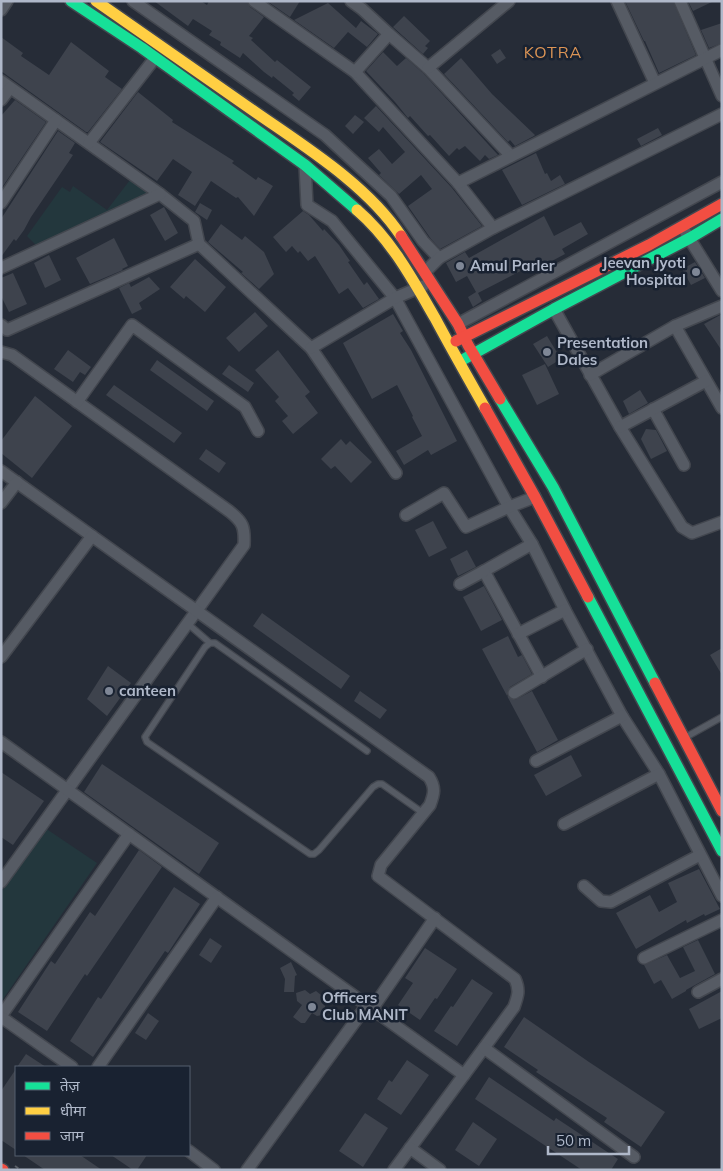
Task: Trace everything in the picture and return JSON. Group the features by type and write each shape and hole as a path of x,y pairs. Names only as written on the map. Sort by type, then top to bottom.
{"main road":[{"path":"71,1 155,58 304,165 369,220 387,242 418,289 535,497 722,851"},
{"path":"96,1 324,160 376,205 393,224 426,272 458,324 473,353 553,487 722,812"},
{"path":"450,345 464,336 649,245 722,204"},
{"path":"460,362 473,353 690,238 722,219"}],"street":[{"path":"1,10 7,1"},
{"path":"133,1 325,135 391,196 423,241 439,258"},
{"path":"254,1 355,72 458,183 493,228"},
{"path":"351,1 367,5 389,34 428,68 511,156"},
{"path":"618,1 655,83"},
{"path":"680,1 722,96"},
{"path":"428,68 508,2"},
{"path":"355,72 389,34"},
{"path":"458,183 722,50"},
{"path":"89,143 155,58"},
{"path":"1,100 6,85 160,194 194,221 199,244 311,348 396,473"},
{"path":"426,272 439,258 493,228 722,114"},
{"path":"1,203 56,120"},
{"path":"304,165 307,205 332,221 395,298 509,507 532,544 622,716 659,774 722,896"},
{"path":"458,324 722,182"},
{"path":"4,264 160,194"},
{"path":"682,227 722,291"},
{"path":"1,325 7,330 199,244"},
{"path":"311,348 395,298 432,283"},
{"path":"590,375 675,326 722,306"},
{"path":"554,309 620,427 682,527 692,533 722,522"},
{"path":"77,402 132,325 245,406 258,431"},
{"path":"675,326 722,408"},
{"path":"1,352 12,355 240,520 245,531 244,545 66,789 5,868 1,882"},
{"path":"620,427 706,381"},
{"path":"653,410 684,464"},
{"path":"1,471 429,777 435,786 430,805 381,865 378,876 515,979 519,987 519,994 514,1007 394,1170"},
{"path":"1,503 17,482"},
{"path":"406,515 444,493 466,527 535,497"},
{"path":"1,657 92,536"},
{"path":"460,584 532,544"},
{"path":"484,571 542,677"},
{"path":"518,634 565,610"},
{"path":"514,693 588,650"},
{"path":"536,760 622,716"},
{"path":"1,742 464,1075"},
{"path":"564,824 659,774"},
{"path":"71,1066 1,1017 129,834"},
{"path":"584,886 601,901 611,902 700,855"},
{"path":"99,1066 217,897"},
{"path":"247,1170 435,918"},
{"path":"644,958 722,920"},
{"path":"698,992 722,980"},
{"path":"484,1048 634,1157"},
{"path":"410,1148 440,1170"},
{"path":"190,1152 214,1170"}],"lane":[{"path":"187,623 210,643 215,643 367,751"},
{"path":"210,643 205,647 147,732 145,737 147,742 310,854 314,854 319,850 373,787 378,784 382,784 423,813"},
{"path":"683,738 722,718"}],"shaded area":[{"path":"130,180 153,194 37,246 27,236 62,187 70,192 73,186 107,210"},
{"path":"45,828 97,863 1,1002 1,892"}],"building":[{"path":"154,1 201,1 207,5 209,1 247,1 250,7 264,17 249,36 253,38 251,40 275,62 277,60 311,87 299,101 292,95 294,93 273,76 272,78 264,72 243,53 240,58 220,45 221,42 209,35 212,31 193,19 188,26"},
{"path":"267,1 300,1 290,17"},
{"path":"625,1 673,1 696,55 659,73"},
{"path":"688,1 714,1 693,11"},
{"path":"328,3 356,28 361,21 378,34 367,47 348,32 334,48 294,20"},
{"path":"404,16 430,41 425,46 428,48 423,54 393,27"},
{"path":"722,23 722,43 709,48 701,30"},
{"path":"1,37 23,53 21,56 49,75 71,42 109,71 105,77 122,89 88,132 86,132 1,71"},
{"path":"500,49 506,58 497,64 491,55"},
{"path":"383,52 397,66 406,58 423,73 498,155 489,159 485,155 480,161 465,146 459,150 457,148 449,156 410,116 408,118 366,71"},
{"path":"461,58 492,94 534,136 515,146 510,140 508,142 444,74"},
{"path":"138,92 173,120 172,122 234,161 232,163 256,180 258,177 273,186 254,216 238,197 236,198 211,181 195,206 178,195 192,172 173,159 157,181 100,142"},
{"path":"15,100 46,122 1,189 1,116"},
{"path":"376,106 452,188 482,226 440,249 431,239 408,206 432,189 421,175 399,194 379,175 381,173 368,158 379,149 392,164 405,152 383,127 379,132 364,118"},
{"path":"355,115 364,122 353,134 345,126"},
{"path":"658,128 662,135 641,146 637,139"},
{"path":"58,131 75,143 69,153 73,155 24,230 16,241 14,239 1,257 1,219"},
{"path":"536,153 545,174 547,173 551,181 560,175 565,184 522,205 502,170"},
{"path":"200,203 212,210 207,220 195,212"},
{"path":"164,207 178,233 165,241 150,215"},
{"path":"303,211 339,245 364,285 367,282 379,299 363,308 348,288 339,294 315,256 308,261 300,251 298,253 292,246 286,252 273,237"},
{"path":"544,216 554,236 581,222 588,234 562,249 565,254 537,269 534,264 478,293 482,301 473,307 468,297 476,292 467,276 456,282 446,263 465,252 469,258"},
{"path":"221,224 242,240 245,236 264,252 274,274 259,289 241,273 243,272 208,242"},
{"path":"114,238 128,266 90,284 76,258"},
{"path":"49,255 61,280 45,288 34,263"},
{"path":"195,259 226,287 205,312 186,296 184,299 170,287"},
{"name":"Jeevan Jyoti Hospital","path":"695,262 705,278 691,285 682,269"},
{"path":"13,273 27,304 9,312 1,296 1,278"},
{"path":"149,277 160,289 139,303 142,309 132,314 119,288 129,283 131,287"},
{"path":"255,312 268,326 239,352 226,338"},
{"path":"393,314 403,331 400,333 411,350 457,441 431,455 428,450 404,465 396,451 422,436 413,416 397,385 372,399 343,343"},
{"path":"722,314 722,351 704,324"},
{"name":"Presentation Dales","path":"547,336 561,359 548,367 533,344"},
{"path":"68,350 91,367 85,375 80,372 73,382 54,369"},
{"path":"278,350 310,392 305,396 318,413 293,434 282,421 288,416 275,401 279,397 255,370"},
{"path":"157,360 214,401 207,411 150,370"},
{"path":"545,364 559,394 537,405 522,375"},
{"path":"229,365 254,383 248,392 222,374"},
{"path":"114,385 182,433 174,443 106,395"},
{"path":"640,390 648,403 629,414 623,401"},
{"path":"35,396 72,426 32,478 1,453 1,441"},
{"path":"646,429 656,430 667,451 651,459 641,439"},
{"path":"341,439 346,445 350,441 372,462 351,483 335,466 331,469 321,459"},
{"path":"206,449 226,463 219,473 199,459"},
{"path":"433,521 447,548 429,557 415,530"},
{"path":"467,550 476,567 458,576 450,559"},
{"path":"484,586 502,620 481,631 463,597"},
{"path":"262,613 350,676 341,689 253,626"},
{"path":"508,636 518,657 522,655 532,674 510,687 507,696 482,649"},
{"path":"722,648 722,675 710,655"},
{"name":"canteen","path":"108,666 131,683 107,716 87,699"},
{"path":"360,691 387,710 380,719 354,701"},
{"path":"532,691 558,740 537,752 507,696 515,700"},
{"path":"571,755 582,776 546,796 534,775"},
{"path":"102,764 219,843 199,874 84,792"},
{"path":"1,772 44,801 13,845 1,837"},
{"path":"139,850 162,867 87,976 85,974 47,1031 18,1012 51,961 55,964 90,912 95,916"},
{"path":"699,869 720,909 705,916 704,914 687,923 686,920 636,949 616,913 650,895 659,912 677,902 668,883"},
{"path":"174,887 200,904 168,953 165,951 93,1057 70,1041 98,997 101,999"},
{"path":"210,938 222,946 211,963 199,955"},
{"path":"698,940 715,974 672,999 661,980 654,984 644,965 667,955 680,978 695,971 683,947"},
{"path":"425,948 457,969 420,1020 398,1005 413,983 405,978"},
{"path":"291,962 297,975 295,976 294,992 284,992 285,979 280,968"},
{"path":"472,979 493,993 457,1046 434,1031"},
{"name":"Officers Club MANIT","path":"305,990 310,994 316,991 321,995 321,1002 325,1006 325,1012 317,1016 312,1013 305,1023 301,1023 293,1017 302,1005 297,1001 296,993"},
{"path":"722,991 722,1018 699,1029 689,1009"},
{"path":"148,1013 159,1021 146,1040 135,1033"},
{"path":"524,1017 665,1112 641,1147 604,1122 607,1118 536,1072 538,1070 504,1047"},
{"path":"26,1054 44,1066 18,1066"},
{"path":"407,1060 429,1075 401,1115 377,1099 389,1080 392,1082"},
{"path":"15,1070 15,1149 1,1140 1,1091"},
{"path":"489,1077 554,1121 556,1118 618,1159 611,1170 582,1170 475,1099"},
{"path":"365,1113 388,1128 363,1167 339,1151"},
{"path":"473,1122 497,1139 479,1166 455,1150"},
{"path":"24,1156 81,1156 102,1170 45,1170"},
{"path":"112,1156 146,1156 137,1170 133,1170"}],"traffic: fast":[{"path":"71,1 142,48 305,165 357,210"},
{"path":"464,359 722,219"},
{"path":"500,399 553,487 655,683"},
{"path":"588,597 722,851"}],"traffic: slow":[{"path":"96,1 336,169 372,201 401,236"},
{"path":"357,210 391,247 435,318 485,408"}],"traffic: jam":[{"path":"456,341 649,245 722,204"},
{"path":"401,236 458,324 468,345 500,399"},
{"path":"485,408 588,597"},
{"path":"655,683 722,811"}],"place":[{"name":"Amul Parler","path":"460,266"},
{"name":"Jeevan Jyoti Hospital","path":"696,272"},
{"name":"Presentation Dales","path":"547,352"},
{"name":"canteen","path":"109,691"},
{"name":"Officers Club MANIT","path":"312,1007"}],"district":[{"name":"KOTRA","path":"553,52"}]}
